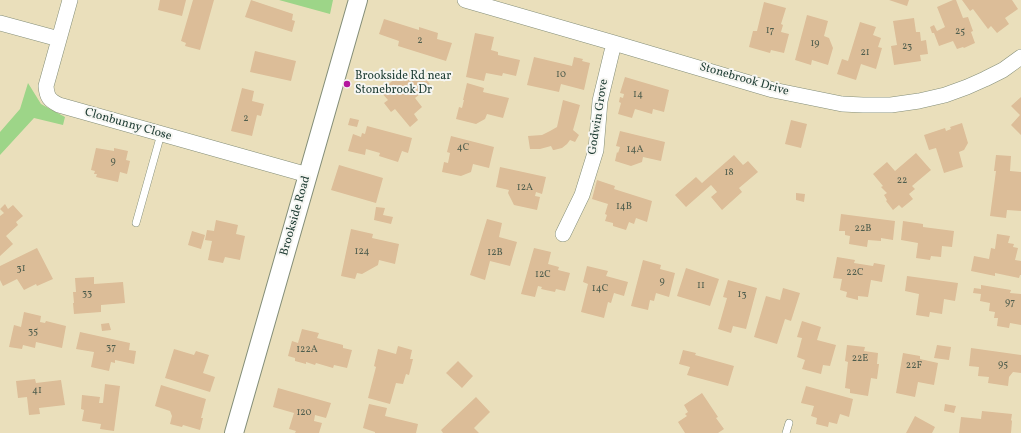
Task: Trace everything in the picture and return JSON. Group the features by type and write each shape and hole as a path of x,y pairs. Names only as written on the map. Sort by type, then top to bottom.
{"street":[{"name":"Clonbunny Close","path":"70,0 46,86 46,94 51,101 59,105 308,175"},
{"name":"Brookside Road","path":"234,433 358,0"},
{"name":"Stonebrook Drive","path":"465,0 614,42 773,90 842,104 891,104 912,102 945,95 986,79 1004,70 1021,57"},
{"path":"0,23 59,39"},
{"name":"Godwin Grove","path":"563,234 582,195 596,150 600,101 614,42"}],"lane":[{"path":"136,222 160,134"},
{"path":"786,433 789,423"}],"green space":[{"path":"279,0 333,0 330,14"},
{"path":"28,83 41,104 65,117 63,125 34,118 0,155 0,132 20,109"}],"building":[{"path":"160,0 186,0 182,16 158,10"},
{"path":"193,0 214,0 200,50 185,46 186,43 181,41"},
{"path":"251,0 293,14 292,20 295,21 292,32 245,17"},
{"path":"889,0 909,0 907,6"},
{"path":"956,0 963,18 968,17 973,31 971,32 975,43 964,48 957,49 953,41 939,46 930,27 934,25 937,31 945,27 937,7"},
{"path":"962,0 1012,0 1018,9 1005,18 1009,24 997,33 991,26 988,29 973,9 970,11"},
{"path":"764,2 786,8 781,24 783,25 781,32 789,34 784,53 771,50 770,53 749,47 753,31 757,31"},
{"path":"807,15 828,21 824,36 829,38 833,48 828,65 812,60 811,65 795,60"},
{"path":"914,18 916,32 920,32 921,41 926,40 928,54 920,55 921,61 894,65 891,46 897,45 893,21"},
{"path":"384,19 419,30 419,27 438,33 437,39 452,43 446,61 398,46 399,41 379,34"},
{"path":"860,22 876,27 873,35 881,38 878,47 882,48 876,69 861,64 856,80 837,74 842,59 848,61"},
{"path":"475,33 494,37 491,50 498,52 498,55 520,60 516,76 503,73 502,76 486,73 484,81 466,77"},
{"path":"255,51 296,61 291,81 250,72"},
{"path":"534,57 572,66 574,57 583,59 582,61 590,63 584,90 561,84 559,92 527,85"},
{"path":"416,68 430,84 415,98 422,107 414,114 418,120 410,127 395,109 391,112 384,103 388,100 380,91 396,78 399,81"},
{"path":"625,77 669,90 664,112 653,109 652,114 635,109 632,118 618,114 621,103 619,102 620,97 623,98 624,94 620,93"},
{"path":"467,83 484,88 483,92 509,98 503,118 487,114 485,119 476,124 456,119 459,107 462,108"},
{"path":"242,88 254,91 252,101 264,104 261,116 257,115 252,136 231,131"},
{"path":"1021,97 1021,135 1011,125 1020,115 1011,106"},
{"path":"563,100 580,105 573,130 579,135 575,142 570,140 562,148 554,150 551,146 540,149 530,149 528,136 542,135 557,127"},
{"path":"350,118 359,120 357,127 348,125"},
{"path":"791,120 807,124 801,148 785,144"},
{"path":"962,123 968,143 964,150 959,152 963,167 944,173 936,148 929,150 924,135 945,128 946,131 951,129 950,127"},
{"path":"367,126 412,138 408,153 402,151 398,162 379,156 380,153 366,149 365,155 348,151 353,134 361,137 362,133 365,134"},
{"path":"620,131 665,142 661,161 643,157 642,162 631,166 615,161 620,147 616,146"},
{"path":"451,136 494,147 489,168 473,164 471,172 461,176 442,172 444,162 448,163 450,153 447,152"},
{"path":"96,148 114,151 114,148 128,151 126,160 130,161 127,174 120,172 118,182 96,177 97,174 94,174 95,171 91,170"},
{"path":"916,153 931,170 912,186 915,189 909,194 913,199 902,208 899,205 893,210 886,201 887,200 884,195 887,193 881,187 883,186 873,174 887,162 895,171"},
{"path":"734,155 743,165 748,161 758,172 739,188 742,192 722,210 711,197 717,192 711,185 686,207 675,195 696,177 702,183"},
{"path":"996,155 1011,156 1010,171 1021,172 1021,211 1007,210 1006,218 990,216 996,171 994,171"},
{"path":"339,165 383,178 376,203 331,190"},
{"path":"500,167 546,177 542,194 536,192 535,196 540,197 537,210 514,205 508,193 509,190 496,187"},
{"path":"597,180 615,186 614,189 652,201 647,222 636,218 634,224 629,222 626,230 613,226 613,223 605,221 607,215 605,214 608,204 592,199"},
{"path":"796,193 805,194 804,202 796,200"},
{"path":"5,204 8,209 13,205 23,216 16,222 18,225 6,236 13,244 0,256 0,216 4,213 0,209"},
{"path":"376,207 385,208 383,215 393,217 391,224 374,220"},
{"path":"841,214 895,221 893,240 881,238 881,241 868,240 867,247 849,244 850,236 845,235 845,231 839,231"},
{"path":"487,219 502,223 499,237 517,242 510,266 490,261 485,280 470,275"},
{"path":"216,220 238,225 236,234 245,236 240,260 225,257 223,263 208,260 212,241 205,240 207,230 214,231"},
{"path":"903,221 923,224 923,227 954,231 952,247 942,246 941,257 931,256 930,260 916,258 918,243 901,240"},
{"path":"351,229 373,234 372,238 399,244 395,264 379,260 378,265 362,274 357,273 355,279 341,276"},
{"path":"192,231 205,235 201,249 188,245"},
{"path":"997,234 1010,236 1008,243 1014,244 1013,247 1018,248 1015,260 1021,261 1021,275 1019,278 995,273 995,276 971,271 974,256 989,259 991,248 995,249"},
{"path":"37,248 53,279 37,286 36,284 24,290 17,279 3,286 0,280 0,266"},
{"path":"534,248 551,252 548,264 559,267 558,270 570,273 565,291 556,289 555,292 541,289 542,287 538,286 535,297 521,294"},
{"path":"837,257 855,260 854,263 873,266 874,263 885,265 882,282 871,280 868,297 858,296 858,300 846,297 847,292 840,290 842,279 833,278"},
{"path":"643,260 661,265 660,269 675,273 669,297 656,293 654,301 650,300 648,310 631,306"},
{"path":"587,266 608,271 606,276 628,282 624,296 614,293 611,303 608,302 604,318 581,312 588,284 583,282"},
{"path":"686,268 719,279 710,306 677,296"},
{"path":"907,276 958,283 955,301 944,299 942,314 930,312 929,317 916,315 919,294 905,291"},
{"path":"94,277 94,284 123,282 125,303 101,305 101,312 74,314 73,292 76,292 75,278"},
{"path":"728,280 757,288 746,329 733,326 731,333 718,329 727,298 723,297"},
{"path":"981,285 1011,290 1010,293 1021,294 1021,325 1010,323 1009,328 997,326 998,318 994,318 995,312 989,311 990,303 980,301 981,294 973,293 974,288 981,289"},
{"path":"783,288 800,293 791,321 785,319 777,344 754,337 766,296 780,300"},
{"path":"24,312 41,316 40,322 45,323 46,321 66,326 62,348 36,342 35,348 23,345 22,349 9,347 14,325 21,327"},
{"path":"802,321 821,327 817,340 836,345 830,366 823,365 821,374 802,369 805,360 797,357 802,338 797,337"},
{"path":"109,323 111,330 102,331 101,324"},
{"path":"302,329 319,333 317,338 343,345 343,348 352,350 347,368 334,365 333,368 306,362 306,364 295,361 295,358 288,356 292,341 298,343"},
{"path":"80,332 130,343 129,350 136,351 134,364 115,360 115,363 111,362 109,371 91,367 94,352 76,349"},
{"path":"847,345 865,347 864,351 878,353 877,364 879,364 877,379 871,378 868,396 850,393 850,389 845,388 848,362 845,361"},
{"path":"937,345 951,347 949,360 934,358"},
{"path":"398,346 412,350 410,359 413,359 409,375 406,374 403,384 396,383 390,404 368,398 376,367 374,366 378,349 396,354"},
{"path":"971,348 1021,355 1021,373 1013,372 1009,377 1008,386 988,383 989,377 978,376 979,367 969,366"},
{"path":"174,349 194,355 196,351 209,355 203,373 215,377 210,392 165,378"},
{"path":"683,350 734,366 728,386 687,375 690,367 679,364"},
{"path":"903,353 920,356 920,359 938,363 934,385 918,382 915,397 896,393"},
{"path":"458,361 473,376 462,388 446,373"},
{"path":"35,379 36,383 61,380 65,405 39,408 40,414 29,415 27,397 18,398 16,381"},
{"path":"105,384 120,386 114,431 100,429 101,424 82,421 84,410 81,409 82,395 100,397 99,403 103,403"},
{"path":"161,385 206,399 201,418 203,418 200,430 183,425 182,427 170,424 172,416 170,411 155,406"},
{"path":"806,386 853,399 849,417 840,414 837,424 829,422 828,427 816,424 817,418 811,416 814,406 801,403"},
{"path":"278,388 331,403 326,418 315,415 314,421 322,423 319,433 295,433 296,431 289,429 294,413 273,407"},
{"path":"702,393 724,429 718,433 685,433 678,422 687,416 685,414 688,412 684,405"},
{"path":"476,397 490,412 474,428 479,433 443,433 441,430"},
{"path":"369,404 387,408 385,416 418,424 416,433 375,433 363,428"},
{"path":"945,404 956,406 954,413 944,411"},
{"path":"982,411 1012,414 1011,433 959,433 961,417 981,419"},
{"path":"915,416 935,427 932,433 906,433"}],"place":[{"name":"Brookside Rd near Stonebrook Dr","path":"347,84"}]}
